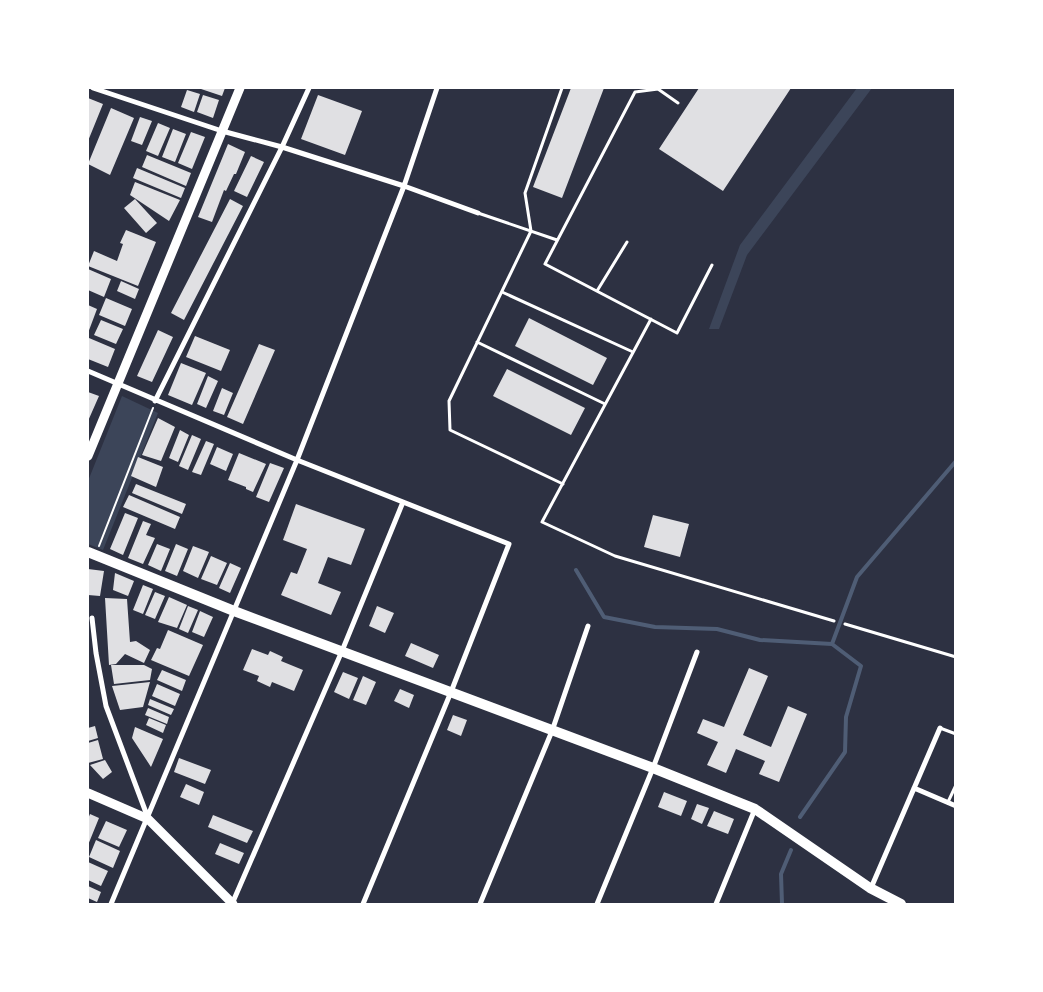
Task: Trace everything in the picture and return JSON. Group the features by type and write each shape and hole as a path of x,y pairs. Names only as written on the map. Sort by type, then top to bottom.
{"main road":[{"path":"91,554 234,611 653,768 755,809 870,888 901,904"}],"street":[{"path":"93,88 222,131 282,147 404,186 478,213"},
{"path":"88,456 240,88"},
{"path":"155,401 282,147 309,88"},
{"path":"111,904 297,460 404,186 437,88"},
{"path":"88,372 297,460 509,544 451,692 363,904"},
{"path":"88,793 148,819 232,904 342,652 403,502"},
{"path":"92,618 106,706 148,819"},
{"path":"480,904 552,731 588,626"},
{"path":"597,904 653,768 697,652"},
{"path":"870,888 940,728"},
{"path":"914,788 956,806"},
{"path":"716,904 755,809"}],"lane":[{"path":"562,88 525,194 531,231 449,401 450,430 562,484"},
{"path":"678,103 658,88 635,92 545,264 676,333 712,265"},
{"path":"478,213 557,240"},
{"path":"597,291 627,242"},
{"path":"502,292 633,352"},
{"path":"650,319 542,522 616,556 834,622"},
{"path":"478,342 605,404"},
{"path":"845,624 956,657"},
{"path":"940,728 956,734"},
{"path":"948,802 956,785"}],"path":[{"path":"91,554 155,401"}],"shaded area":[{"path":"857,88 872,88 747,255 719,329 709,329 740,245"},
{"path":"122,396 158,413 103,550 88,544 88,481"}],"building":[{"path":"198,88 225,88 222,96"},
{"path":"571,88 604,88 562,198 533,187"},
{"path":"699,88 791,88 723,191 659,149"},
{"path":"187,90 200,94 194,112 181,107"},
{"path":"203,95 219,100 213,118 197,112"},
{"path":"318,95 362,111 345,155 301,139"},
{"path":"88,98 103,104 88,141"},
{"path":"111,108 134,118 110,175 88,164"},
{"path":"140,117 152,121 142,145 131,141"},
{"path":"158,123 170,128 158,156 146,151"},
{"path":"173,129 186,134 175,162 162,157"},
{"path":"191,132 205,137 192,169 178,163"},
{"path":"228,144 245,152 236,174 234,174 226,191 224,190 212,222 198,217"},
{"path":"147,155 191,173 186,186 142,167"},
{"path":"251,156 264,162 247,197 234,191"},
{"path":"137,168 185,188 181,198 133,178"},
{"path":"135,182 180,200 169,221 130,195"},
{"path":"135,199 157,223 146,233 124,208"},
{"path":"230,199 243,206 184,320 171,313"},
{"path":"126,230 156,242 138,286 88,266 94,251 117,261 123,244 120,243"},
{"path":"88,269 111,279 104,297 88,290"},
{"path":"121,281 139,289 135,299 117,291"},
{"path":"106,298 132,309 125,326 99,315"},
{"path":"88,305 97,309 88,333"},
{"path":"529,318 607,358 593,385 515,346"},
{"path":"101,320 123,329 116,344 94,335"},
{"path":"158,330 173,337 152,382 137,376"},
{"path":"195,336 230,350 221,371 186,357"},
{"path":"89,338 115,349 108,367 88,359"},
{"path":"259,344 275,350 243,424 227,417"},
{"path":"181,363 206,373 192,405 168,395"},
{"path":"507,369 585,408 571,435 493,396"},
{"path":"208,376 218,381 206,408 197,404"},
{"path":"222,388 233,393 224,415 213,411"},
{"path":"88,392 99,396 88,421"},
{"path":"158,418 175,427 161,461 142,455"},
{"path":"180,430 189,435 178,462 169,458"},
{"path":"192,435 201,439 188,470 179,466"},
{"path":"206,441 214,444 201,475 192,472"},
{"path":"217,447 233,454 226,471 210,464"},
{"path":"239,453 266,464 253,492 228,480"},
{"path":"138,457 163,467 156,487 131,476"},
{"path":"270,463 284,468 269,502 256,497"},
{"path":"136,484 186,504 182,514 132,493"},
{"path":"129,495 180,517 175,529 123,507"},
{"path":"296,504 365,529 351,565 328,557 318,583 341,592 331,615 281,595 291,572 297,574 307,549 283,540"},
{"path":"125,513 138,518 123,555 110,549"},
{"path":"653,515 689,524 680,557 644,547"},
{"path":"143,521 151,524 146,535 155,538 143,564 128,558"},
{"path":"157,544 170,549 161,571 148,565"},
{"path":"176,544 188,549 177,576 165,571"},
{"path":"193,546 209,552 198,578 183,571"},
{"path":"211,556 227,563 217,585 201,579"},
{"path":"230,563 241,568 230,593 219,588"},
{"path":"88,569 104,571 100,596 88,595"},
{"path":"115,573 134,581 128,596 113,590"},
{"path":"143,585 153,589 143,614 133,610"},
{"path":"155,592 165,596 155,619 145,615"},
{"path":"169,597 187,605 177,628 158,622"},
{"path":"105,598 127,599 130,642 136,641 150,650 144,663 125,654 116,664 109,665"},
{"path":"188,606 198,610 188,633 179,629"},
{"path":"377,606 394,613 385,633 369,626"},
{"path":"200,611 213,617 204,637 192,632"},
{"path":"168,630 203,645 189,676 151,660 157,648 160,649"},
{"path":"411,643 439,655 433,668 405,656"},
{"path":"252,649 268,655 270,651 283,657 281,661 303,670 294,691 272,682 270,687 257,681 259,676 243,670"},
{"path":"111,665 144,665 152,669 150,680 114,684"},
{"path":"749,668 768,676 743,735 771,747 788,706 807,714 779,782 759,774 765,761 736,749 726,773 707,765 718,742 697,733 703,719 724,727"},
{"path":"162,670 186,680 182,691 157,680"},
{"path":"343,672 358,678 349,699 334,692"},
{"path":"363,676 376,682 366,705 353,700"},
{"path":"150,682 143,707 120,710 112,686"},
{"path":"157,684 180,694 175,706 152,696"},
{"path":"400,689 414,695 409,708 394,701"},
{"path":"150,699 174,709 171,715 148,705"},
{"path":"148,708 169,717 167,724 145,715"},
{"path":"453,715 467,720 461,736 447,730"},
{"path":"149,718 166,725 163,733 146,725"},
{"path":"95,726 98,738 88,741 88,728"},
{"path":"135,727 163,739 151,767 132,738"},
{"path":"98,740 103,759 88,763 88,743"},
{"path":"179,758 211,770 205,784 174,772"},
{"path":"105,760 112,772 103,779 90,765"},
{"path":"186,784 204,792 199,805 180,797"},
{"path":"664,792 687,801 681,816 658,807"},
{"path":"697,804 709,808 702,824 691,819"},
{"path":"714,811 734,819 728,834 707,826"},
{"path":"90,814 99,818 88,845 88,819"},
{"path":"213,815 253,831 247,843 208,827"},
{"path":"106,821 127,830 119,847 98,838"},
{"path":"96,840 120,851 113,868 89,857"},
{"path":"220,843 244,853 239,864 215,854"},
{"path":"88,862 108,871 101,886 88,880"},
{"path":"88,886 101,892 97,902 88,898"}],"waterway":[{"path":"832,644 857,577 956,461"},
{"path":"576,570 604,617 655,627 717,629 760,640 832,644 861,666 846,717 845,752 800,817"},
{"path":"782,904 781,874 791,850"}]}
